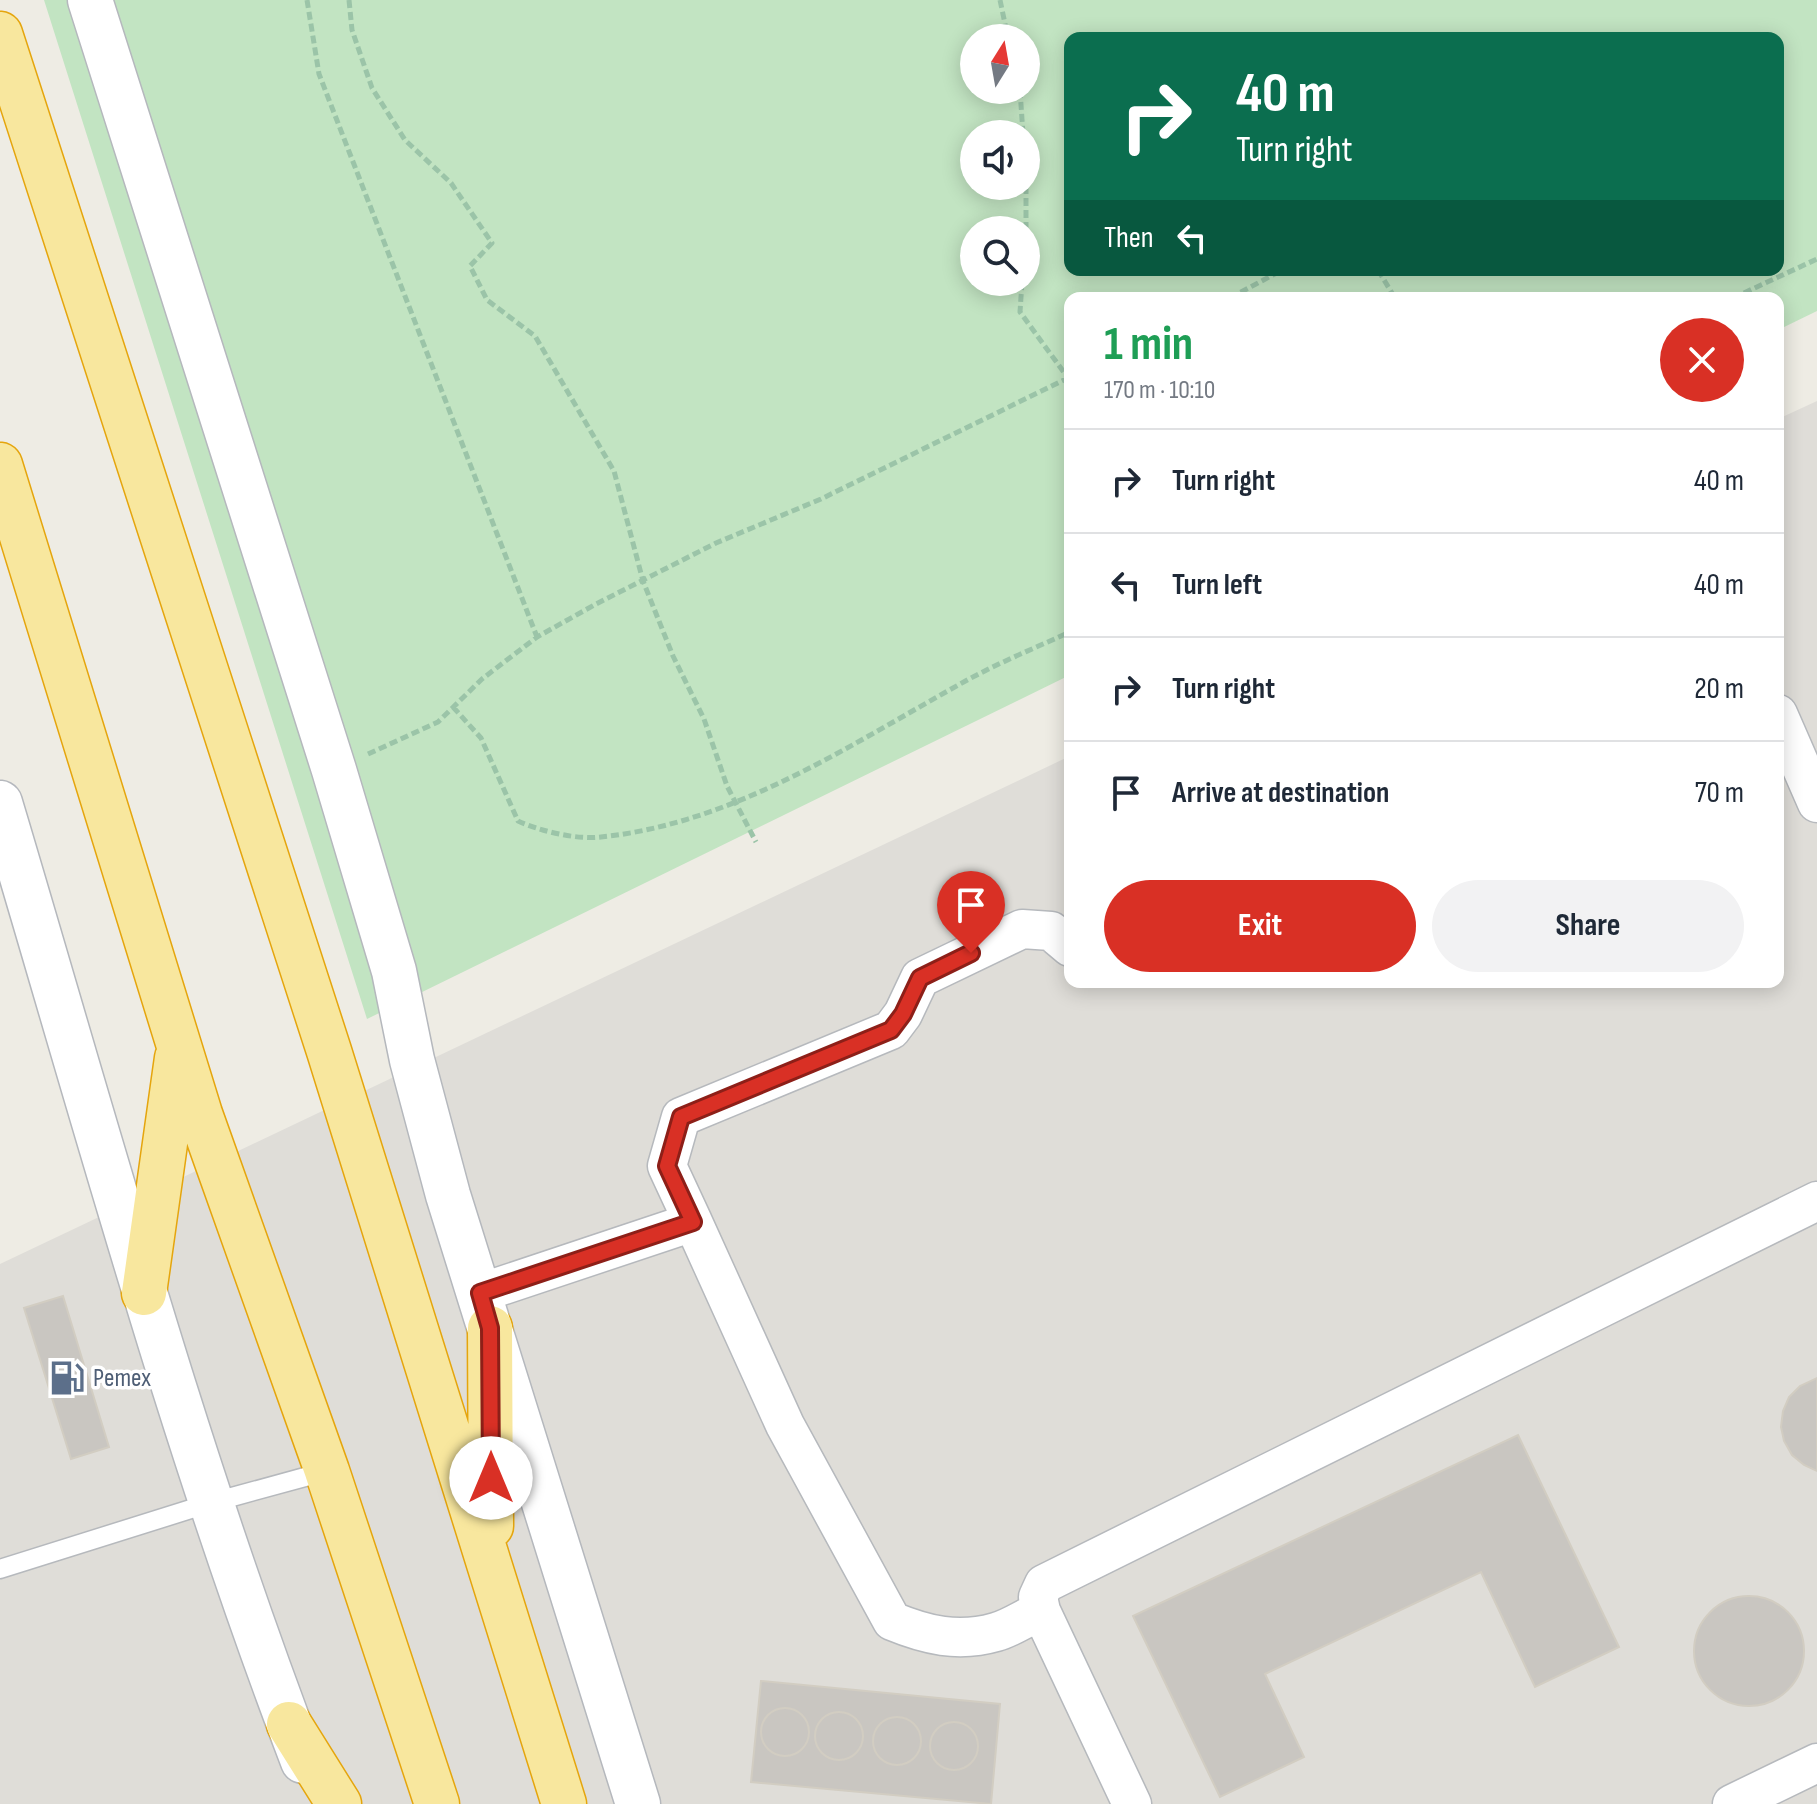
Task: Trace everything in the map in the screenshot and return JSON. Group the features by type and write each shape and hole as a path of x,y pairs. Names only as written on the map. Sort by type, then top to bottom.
{"highway":[{"path":"0,34 324,1036 564,1804"},
{"path":"0,465 200,1114 327,1471 437,1804"},
{"path":"144,1293 179,1044"},
{"path":"485,1311 492,1569"},
{"path":"289,1724 339,1804"}],"main road":[{"path":"90,0 334,770 394,971 412,1060 448,1195 638,1804"},
{"path":"0,803 144,1293 210,1503 320,1804"}],"street":[{"path":"1784,728 1817,803"},
{"path":"1041,1611 997,1632 951,1639 921,1633 892,1621 785,1425 667,1166 681,1117 891,1030 903,1014 920,978 1022,929 1051,931 1064,942"},
{"path":"1132,1804 1041,1611 1038,1597 1044,1584 1817,1201"},
{"path":"485,1311 693,1222"},
{"path":"1732,1804 1817,1763"}],"lane":[{"path":"0,1569 210,1503 327,1471"}],"path":[{"path":"307,0 319,74 537,637"},
{"path":"349,0 352,30 372,88 405,140 451,183 492,243 470,266 487,300 535,336 614,471 643,581 673,656 704,719 735,802 756,842"},
{"path":"1000,0 1005,24"},
{"path":"1784,274 1817,259"},
{"path":"1241,292 1271,276"},
{"path":"1746,292 1780,276"},
{"path":"1021,296 1020,312 1064,371"},
{"path":"334,770 438,722 482,679 537,637 716,543 821,499 1064,380"},
{"path":"453,707 481,738 518,821 539,831 598,838 678,820 782,783 975,676 1064,635"}],"shaded area":[{"path":"1817,401 1817,1804 0,1804 0,1264 1064,759 1064,988 1784,988 1784,416"}],"green space":[{"path":"44,0 1817,0 1817,311 1784,327 1784,292 1064,292 1064,678 367,1019"}],"building":[{"name":"Pemex","path":"63,1296 109,1447 71,1459 24,1308"},
{"path":"1817,1378 1817,1471 1792,1455 1781,1427 1789,1397 1800,1386"},
{"path":"1518,1435 1619,1647 1535,1687 1481,1572 1265,1674 1304,1757 1220,1797 1133,1616"},
{"path":"1749,1596 1770,1600 1788,1612 1800,1630 1804,1651 1800,1672 1788,1690 1770,1702 1749,1706 1728,1702 1710,1690 1698,1672 1694,1651 1698,1630 1710,1612 1728,1600"},
{"path":"761,1681 1000,1704 991,1804 751,1782"},
{"path":"785,1708 802,1715 809,1732 802,1749 785,1756 768,1749 761,1732 768,1715"},
{"path":"839,1712 856,1719 863,1736 856,1753 839,1760 822,1753 815,1736 822,1719"},
{"path":"897,1717 914,1724 921,1741 914,1758 897,1765 880,1758 873,1741 880,1724"},
{"path":"954,1722 971,1729 978,1746 971,1763 954,1770 937,1763 930,1746 937,1729"}],"place":[{"name":"Pemex","path":"67,1378"}],"route":[{"path":"491,1478 490,1328 480,1293 693,1222 667,1166 681,1117 891,1030 903,1014 920,978 971,953"}]}
